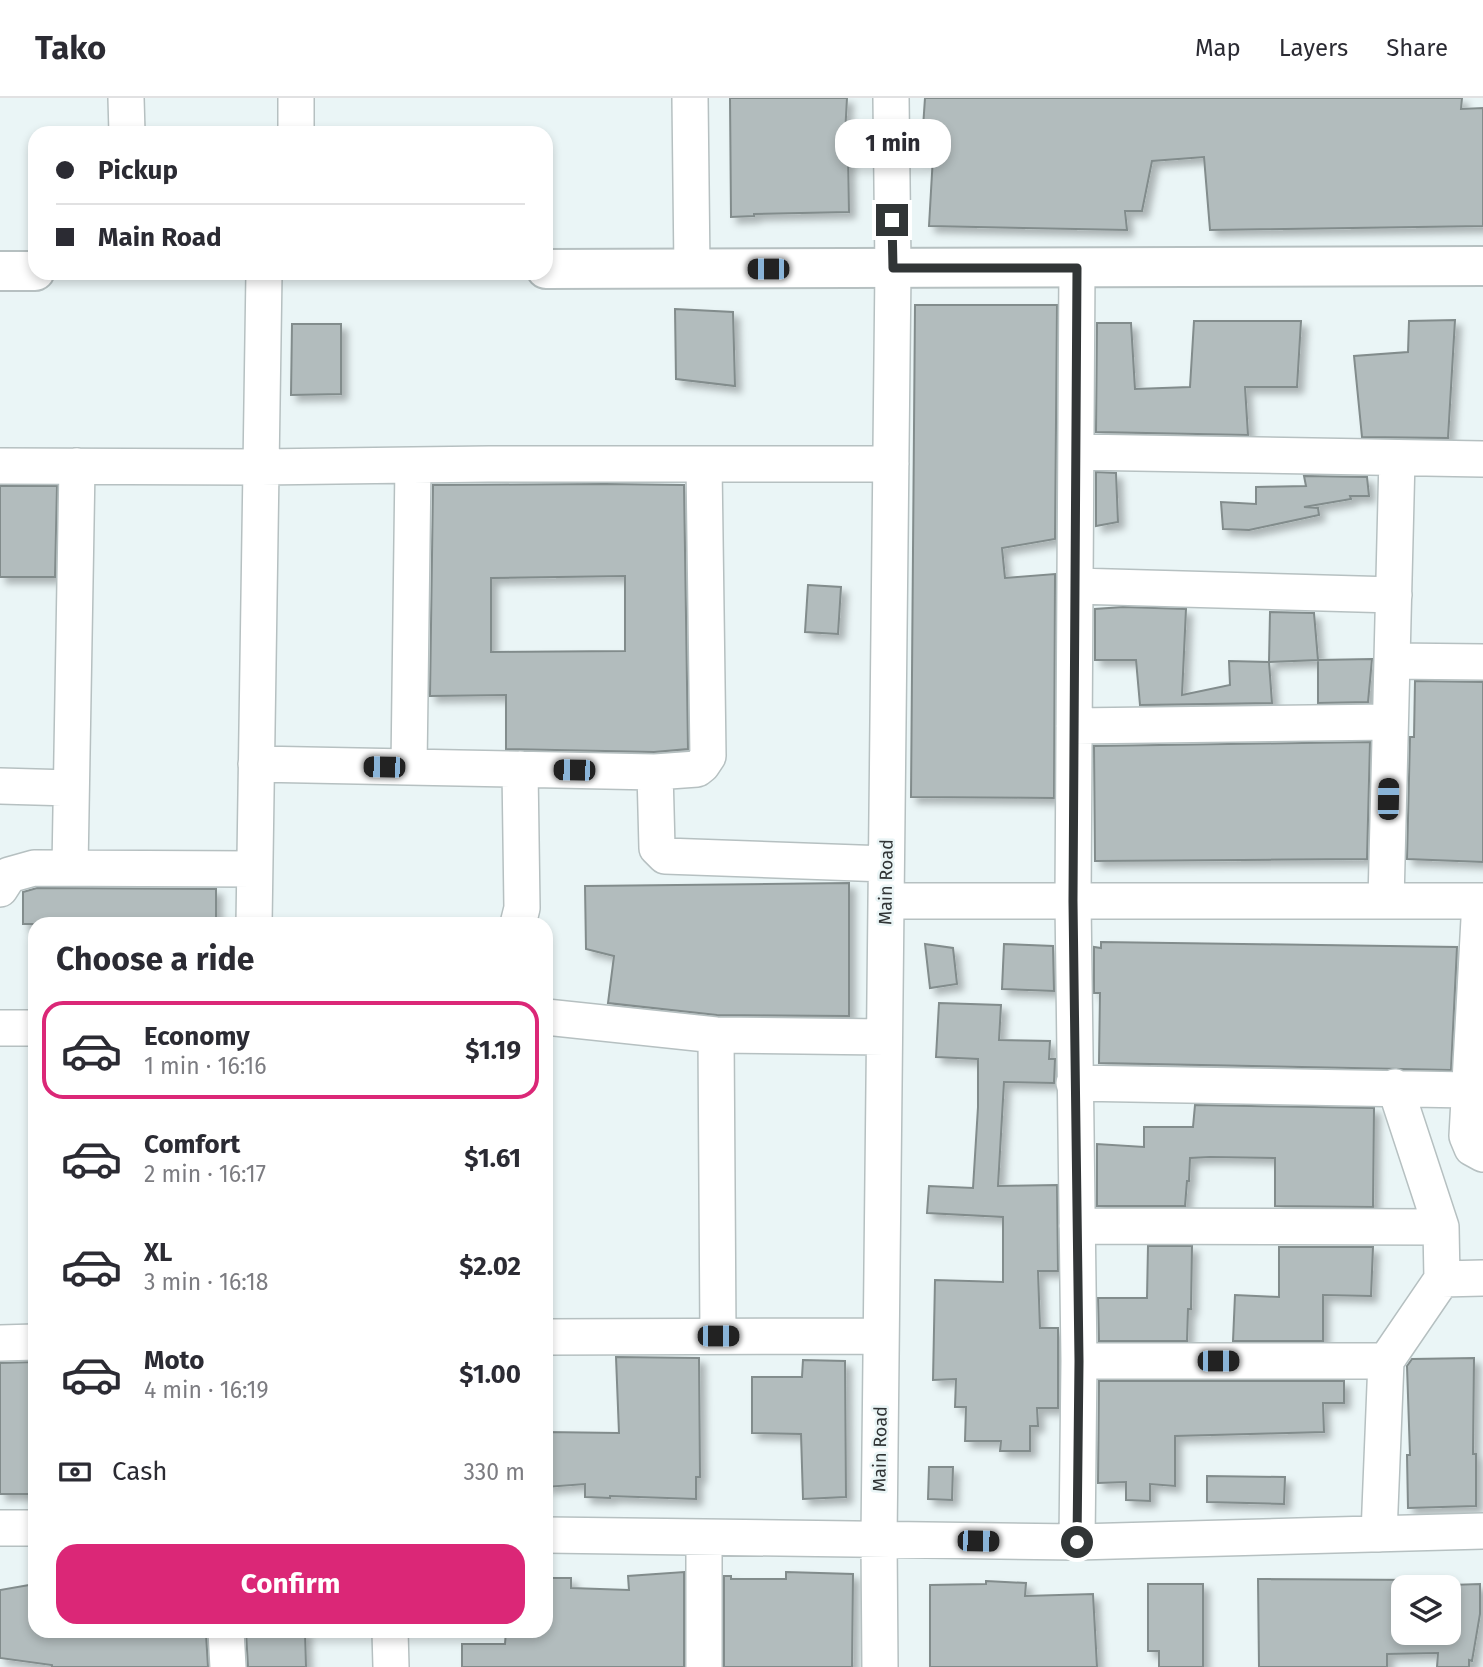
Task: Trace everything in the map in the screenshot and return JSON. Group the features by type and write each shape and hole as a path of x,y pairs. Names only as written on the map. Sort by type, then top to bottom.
{"street":[{"path":"126,98 127,126"},
{"path":"296,98 296,126"},
{"path":"690,98 692,269"},
{"name":"Main Road","path":"880,1667 879,1540 893,268 891,98"},
{"path":"553,269 1483,266"},
{"path":"1077,268 1073,901 1079,1361 1077,1542"},
{"path":"0,271 28,271"},
{"path":"254,917 264,280"},
{"path":"1076,452 1483,459"},
{"path":"1386,901 1397,458"},
{"path":"0,466 891,464"},
{"path":"409,767 413,465"},
{"path":"256,764 654,772 697,769 708,756 705,465"},
{"path":"70,869 76,466"},
{"path":"1075,586 1394,594"},
{"path":"1392,661 1483,662"},
{"path":"1074,726 1390,722"},
{"path":"520,769 522,908 520,917"},
{"path":"654,772 657,848 665,856 886,864"},
{"path":"0,786 71,788"},
{"path":"0,889 9,875 34,868 254,869"},
{"path":"886,901 1482,901 1467,1136 1472,1148 1483,1154"},
{"path":"553,1018 716,1035 884,1037"},
{"path":"0,1028 28,1028"},
{"path":"716,1035 718,1336"},
{"path":"1074,1083 1469,1090"},
{"path":"1379,1534 1385,1361 1442,1279 1441,1227 1395,1087"},
{"path":"1077,1226 1441,1227"},
{"path":"1442,1279 1483,1278"},
{"path":"553,1337 881,1336"},
{"path":"0,1343 28,1342"},
{"path":"1079,1361 1385,1361"},
{"path":"0,1528 28,1528"},
{"path":"553,1535 1077,1542 1483,1531"},
{"path":"704,1537 704,1667"},
{"path":"226,1638 228,1667"},
{"path":"390,1638 391,1667"}],"building":[{"path":"730,98 847,98 844,153 848,153 849,212 731,217"},
{"path":"925,98 1462,98 1461,109 1483,108 1483,226 1210,230 1204,157 1152,161 1142,211 1125,211 1127,230 929,226 933,156 921,157"},
{"path":"915,305 1057,305 1055,539 1002,548 1005,578 1055,574 1054,798 911,797"},
{"path":"675,309 733,312 735,386 676,379"},
{"path":"1455,320 1448,438 1362,437 1354,356 1408,352 1409,321"},
{"path":"1194,321 1301,321 1297,387 1245,387 1248,435 1096,432 1097,323 1131,323 1135,389 1190,387"},
{"path":"292,324 341,324 341,394 291,395"},
{"path":"1096,472 1116,473 1118,522 1096,526"},
{"path":"1304,476 1367,477 1369,496 1350,496 1351,499 1304,507 1318,508 1319,515 1249,530 1223,529 1221,502 1256,504 1256,487 1306,486"},
{"path":"433,485 684,485 688,749 654,752 506,749 506,695 430,696","holes":["625,576 625,651 491,652 491,578"]},
{"path":"0,486 57,486 55,577 0,577"},
{"path":"808,585 841,587 838,634 805,632"},
{"path":"1095,609 1186,609 1182,695 1230,685 1229,661 1269,662 1272,703 1140,705 1136,660 1095,660"},
{"path":"1270,612 1314,613 1318,660 1269,662"},
{"path":"1372,659 1368,702 1318,703 1318,660"},
{"path":"1415,681 1483,682 1483,862 1407,859 1410,737 1414,737"},
{"path":"1370,742 1367,859 1095,861 1094,746"},
{"path":"849,883 849,1016 717,1015 608,1003 614,956 586,949 585,886"},
{"path":"37,888 216,889 216,917 28,917 28,924 23,924 23,892"},
{"path":"1101,942 1457,947 1451,1070 1099,1063 1100,993 1094,993 1094,947 1101,948"},
{"path":"925,944 953,948 957,984 930,988"},
{"path":"1004,944 1053,946 1054,991 1002,989"},
{"path":"939,1003 1001,1005 999,1040 1050,1041 1049,1059 1055,1059 1054,1083 1004,1082 998,1186 1057,1185 1058,1271 1038,1271 1040,1328 1058,1328 1058,1408 1037,1408 1038,1426 1030,1426 1030,1451 1000,1451 1001,1441 965,1441 966,1407 955,1407 956,1379 933,1380 935,1280 1003,1282 1003,1217 927,1213 929,1186 973,1188 978,1107 978,1059 936,1057"},
{"path":"1195,1105 1374,1108 1373,1207 1275,1206 1275,1158 1210,1157 1190,1158 1185,1206 1097,1206 1097,1144 1144,1147 1144,1127 1193,1127"},
{"path":"1148,1246 1192,1246 1191,1309 1188,1309 1187,1341 1099,1341 1098,1298 1147,1298"},
{"path":"1279,1247 1373,1247 1371,1296 1323,1295 1323,1341 1233,1341 1235,1295 1279,1297"},
{"path":"616,1357 699,1358 700,1477 696,1477 696,1499 585,1497 585,1484 553,1486 553,1432 619,1433"},
{"path":"1474,1358 1473,1454 1476,1454 1476,1506 1408,1508 1407,1455 1410,1455 1407,1366 1412,1359"},
{"path":"803,1360 845,1361 846,1497 803,1499 801,1434 752,1433 752,1377 802,1377"},
{"path":"28,1362 28,1494 0,1494 0,1363"},
{"path":"1099,1381 1344,1381 1344,1403 1323,1403 1324,1432 1175,1436 1175,1486 1150,1484 1150,1501 1126,1500 1126,1482 1098,1483"},
{"path":"929,1467 953,1467 952,1500 928,1499"},
{"path":"1207,1476 1285,1477 1284,1504 1207,1502"},
{"path":"684,1572 684,1667 462,1667 462,1644 505,1644 505,1638 553,1638 553,1578 571,1578 571,1588 629,1590 628,1576"},
{"path":"786,1572 853,1574 852,1667 724,1667 724,1576 731,1576 731,1579 786,1579"},
{"path":"1258,1579 1391,1580 1391,1645 1461,1645 1461,1585 1480,1584 1480,1614 1469,1667 1437,1667 1438,1653 1387,1654 1387,1667 1259,1667"},
{"path":"986,1581 1026,1583 1025,1596 1093,1594 1097,1667 930,1667 930,1585 986,1584"},
{"path":"1148,1584 1203,1584 1203,1667 1159,1667 1159,1651 1148,1651"},
{"path":"28,1585 28,1638 206,1638 208,1667 52,1667 0,1658 0,1590"},
{"path":"246,1638 305,1638 306,1667 248,1667"}],"route":[{"path":"892,220 893,268 1077,268 1073,901 1079,1361 1077,1542"}]}
